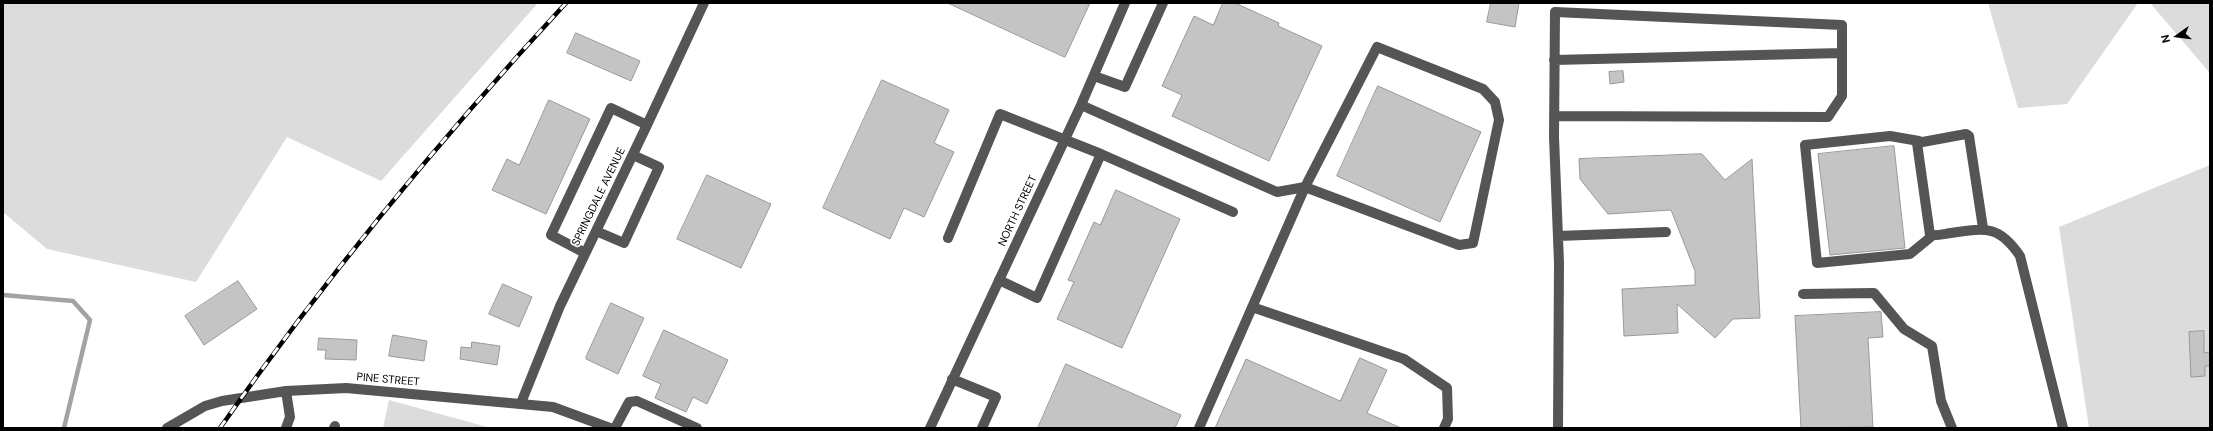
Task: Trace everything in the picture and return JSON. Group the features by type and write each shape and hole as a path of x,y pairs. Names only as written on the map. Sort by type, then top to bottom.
{"street":[{"name":"SPRINGDALE AVENUE","path":"521,404 560,306 648,125 704,3"},
{"name":"NORTH STREET","path":"930,428 952,378 1066,138 1125,3"},
{"path":"1094,76 1125,87 1162,3"},
{"path":"1554,116 1828,117 1842,96 1842,25 1555,12 1554,116 1558,236 1558,428"},
{"path":"1081,105 1277,192 1305,187 1459,244 1473,243 1499,120 1495,102 1483,89 1377,47 1305,187 1199,428"},
{"path":"1554,60 1842,53"},
{"path":"585,253 551,235 611,108 648,125"},
{"path":"948,238 1000,114 1066,138 1233,212"},
{"path":"1983,228 1969,136 1966,134 1919,141 1890,136 1805,145 1817,263 1910,254 1932,236 1983,228 2010,241 2020,256 2063,428"},
{"path":"1919,141 1916,147 1929,233 1932,236"},
{"path":"998,280 1037,298 1101,154"},
{"path":"596,231 624,243 659,168 633,155"},
{"path":"1558,236 1666,232"},
{"path":"1803,294 1874,293 1904,329 1932,346 1941,401 1952,428"},
{"path":"1252,307 1404,360 1447,388 1448,419 1444,428"},
{"path":"952,378 996,397 982,428"},
{"name":"PINE STREET","path":"167,428 205,406 222,401 286,391 346,388 554,407 610,428"},
{"path":"286,391 290,417 286,428"},
{"path":"614,428 629,402 637,401 697,428"}],"shaded area":[{"path":"3,3 538,3 381,181 287,137 196,282 47,249 3,212"},
{"path":"1988,3 2138,3 2067,104 2018,108"},
{"path":"2150,3 2210,3 2210,94 2209,72"},
{"path":"2210,165 2210,428 2089,428 2059,227"},
{"path":"389,400 491,428 383,428"}],"building":[{"path":"948,3 1090,3 1065,57"},
{"path":"1223,3 1235,3 1279,23 1278,26 1322,46 1269,161 1172,116 1182,95 1162,86 1194,16 1213,25"},
{"path":"1491,3 1519,3 1515,27 1487,22"},
{"path":"576,33 640,61 631,81 567,53"},
{"path":"1623,71 1624,82 1610,84 1609,72"},
{"path":"882,80 949,110 934,143 954,152 924,217 904,208 890,239 823,208"},
{"path":"1378,86 1481,132 1440,222 1337,176"},
{"path":"549,100 590,119 546,214 492,190 507,159 519,165"},
{"path":"1894,146 1905,248 1830,255 1818,154"},
{"path":"1702,154 1725,180 1752,159 1760,318 1733,319 1715,338 1677,304 1678,333 1624,336 1622,289 1695,285 1695,271 1671,210 1608,214 1580,179 1579,159"},
{"path":"707,175 771,204 741,268 677,239"},
{"path":"1116,190 1180,219 1122,348 1057,319 1074,282 1068,280 1094,222 1100,225"},
{"path":"238,281 257,309 204,345 185,316"},
{"path":"503,284 532,297 519,327 489,314"},
{"path":"611,303 644,318 618,374 586,359"},
{"path":"1881,312 1883,337 1868,338 1873,427 1801,428 1795,316"},
{"path":"664,330 728,360 707,404 693,397 686,412 655,398 661,384 643,376"},
{"path":"2204,331 2204,353 2210,352 2210,366 2205,366 2205,376 2191,377 2189,332"},
{"path":"393,335 427,341 424,361 389,356"},
{"path":"319,338 357,340 356,360 325,359 326,350 318,350"},
{"path":"472,342 500,346 497,365 460,359 461,347 471,348"},
{"path":"1360,358 1387,370 1367,413 1401,428 1215,428 1246,359 1340,401"},
{"path":"1066,364 1181,415 1175,428 1038,428"}],"waterway":[{"path":"3,295 73,301 90,320 64,428"}],"railway":[{"path":"220,428 301,317 386,210 474,105 566,3"}]}
